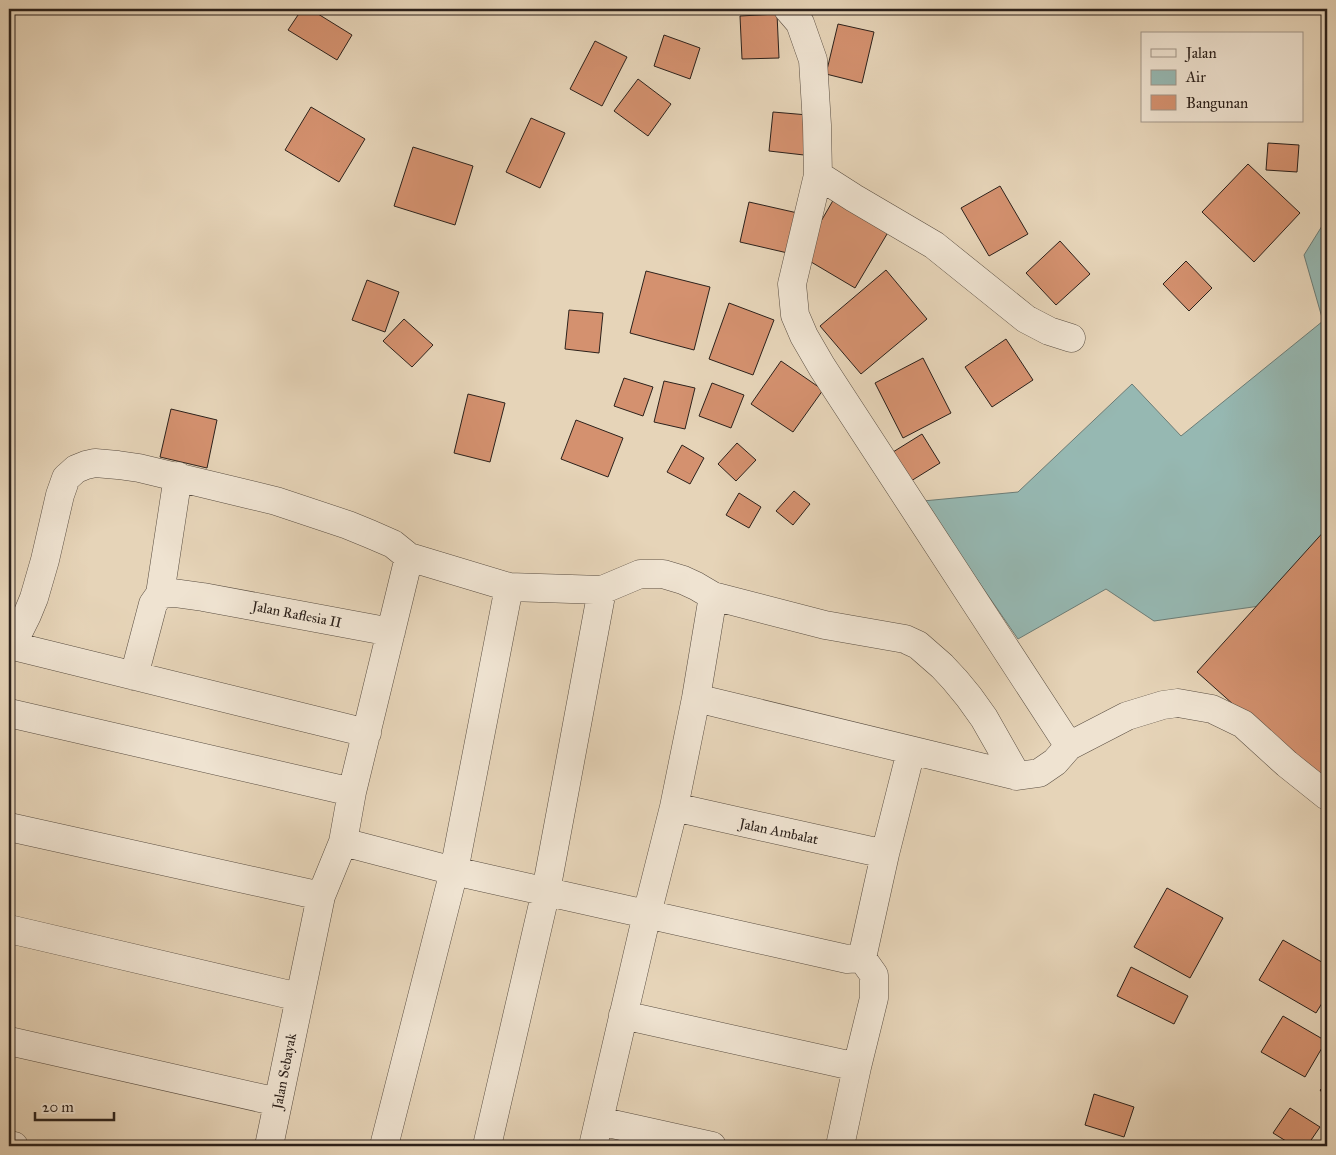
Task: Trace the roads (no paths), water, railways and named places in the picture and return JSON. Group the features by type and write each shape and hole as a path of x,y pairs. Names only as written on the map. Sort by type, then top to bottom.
{"street":[{"path":"788,9 800,23 814,60 818,175 792,284 796,315 804,336 822,367 1069,746"},
{"path":"818,175 934,245 1026,319 1049,331 1071,338"},
{"path":"367,733 9,644 18,633 34,598 66,478 76,469 95,463 118,464 139,468 276,501 348,525 393,544 410,557 509,587 602,590 640,574 664,574 683,580 713,596 826,625 905,639 918,646 942,666 969,697 984,718 1017,776"},
{"path":"134,676 153,604 160,594 178,476"},
{"name":"Jalan Sebayak","path":"269,1146 321,896 343,842 352,792 410,557"},
{"path":"384,1146 454,871 509,587"},
{"path":"486,1146 546,891 602,590"},
{"name":"Jalan Raflesia II","path":"160,594 174,593 204,596 391,632"},
{"path":"703,1145 596,1134 647,914 674,808 696,698 713,596"},
{"path":"696,698 1017,776 1039,773 1055,762 1069,746 1127,716 1163,705 1178,703 1212,709 1243,724 1286,764 1327,796"},
{"path":"9,713 352,792"},
{"path":"840,1146 874,998 874,975 862,958 885,854 911,751"},
{"name":"Jalan Ambalat","path":"674,808 885,854"},
{"path":"9,827 321,896"},
{"path":"343,842 454,871 847,959 862,958"},
{"path":"9,929 299,997"},
{"path":"623,1015 857,1066"},
{"path":"9,1041 278,1102"},
{"path":"9,1145 14,1146"}],"water":[{"path":"1327,218 1327,570 1281,603 1154,621 1106,589 1018,639 923,501 1018,492 1132,384 1181,436 1323,321 1304,255"}]}
